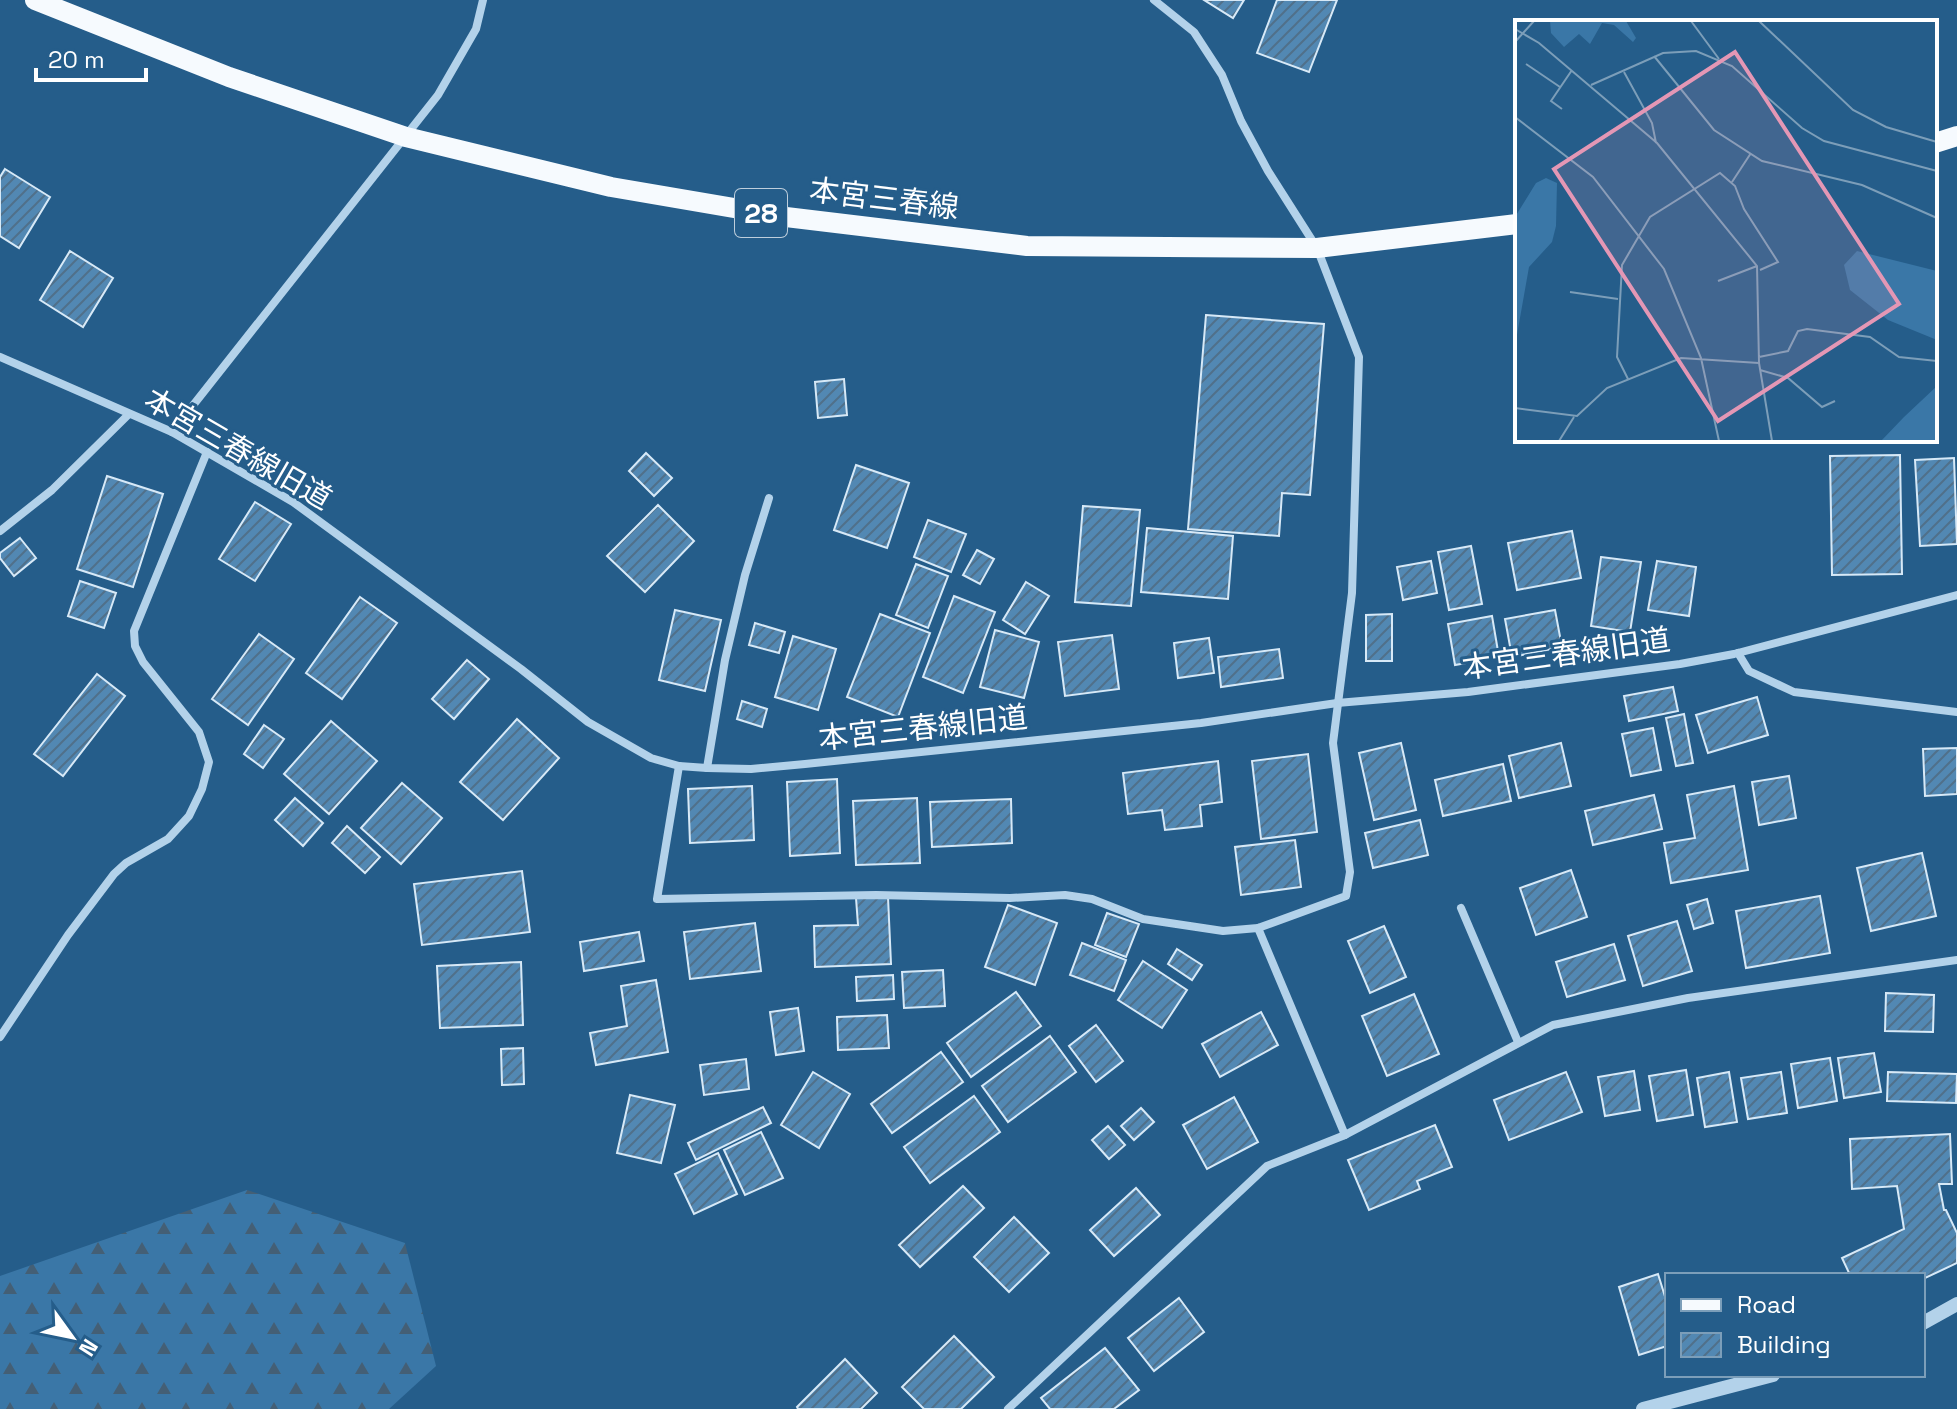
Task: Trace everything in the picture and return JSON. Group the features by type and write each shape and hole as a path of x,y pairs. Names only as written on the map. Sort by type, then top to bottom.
{"main road":[{"name":"本宮三春線","path":"35,0 229,77 406,137 611,187 786,217 1027,246 1317,248 1515,224"},
{"path":"1937,142 1957,136"}],"street":[{"path":"172,432 438,95 476,29 483,0"},
{"path":"679,766 657,899 876,895 1010,898 1065,895 1092,899 1143,919 1223,931 1258,928 1346,896 1350,872 1333,743 1352,593 1359,357 1317,248 1255,146 1215,64 1194,32 1154,0"},
{"name":"本宮三春線旧道","path":"0,357 172,432 293,502 521,669 588,722 651,758 679,766 751,769 805,764 1185,725 1337,703 1468,692 1680,664 1738,653 1957,595"},
{"path":"0,531 52,490 129,414"},
{"path":"0,1037 68,935 114,874 126,863 168,839 189,816 202,789 209,762 199,732 143,662 135,646 134,631 207,452"},
{"path":"707,768 725,660 745,575 769,498"},
{"path":"1738,653 1749,671 1794,692 1957,712"},
{"path":"1461,908 1518,1042"},
{"path":"1258,928 1345,1135"},
{"path":"1008,1409 1267,1166 1345,1135 1553,1025 1607,1012 1957,960"},
{"path":"1925,1322 1957,1304"},
{"path":"1643,1409 1765,1377"}],"green space":[{"path":"247,1190 405,1243 436,1366 389,1409 0,1409 0,1276"}],"building":[{"path":"1204,0 1244,0 1233,18"},
{"path":"1277,0 1337,0 1309,72 1257,53"},
{"path":"5,169 50,197 19,248 0,236 0,177"},
{"path":"70,251 113,278 83,327 40,300"},
{"path":"1206,315 1324,324 1310,495 1282,493 1279,536 1188,529"},
{"path":"844,379 847,415 818,418 815,382"},
{"path":"646,453 672,478 654,496 629,471"},
{"path":"1900,455 1902,574 1832,575 1830,456"},
{"path":"1954,458 1957,544 1920,546 1915,460"},
{"path":"856,465 909,483 887,548 834,530"},
{"path":"107,476 163,494 133,587 77,569"},
{"path":"255,502 291,524 255,581 219,559"},
{"path":"658,505 694,541 645,592 607,556"},
{"path":"1083,506 1140,510 1131,606 1075,602"},
{"path":"928,520 966,534 951,572 914,557"},
{"path":"1147,528 1233,536 1228,599 1141,592"},
{"path":"1572,531 1581,578 1517,590 1508,543"},
{"path":"20,538 36,558 14,576 0,558 0,553"},
{"path":"1471,546 1482,604 1449,610 1438,552"},
{"path":"977,550 994,559 980,584 963,575"},
{"path":"1601,557 1641,562 1630,632 1591,626"},
{"path":"1431,561 1437,593 1403,600 1397,567"},
{"path":"1657,561 1696,567 1689,616 1648,610"},
{"path":"916,564 948,576 928,628 896,615"},
{"path":"80,581 116,593 104,628 68,616"},
{"path":"1026,582 1049,596 1025,634 1003,620"},
{"path":"954,596 995,612 963,693 923,677"},
{"path":"360,597 397,623 342,699 306,673"},
{"path":"675,610 721,620 705,691 659,680"},
{"path":"1555,610 1562,647 1512,657 1505,619"},
{"path":"880,614 930,633 898,717 847,697"},
{"path":"1392,614 1392,661 1366,661 1366,615"},
{"path":"1492,616 1499,657 1455,665 1448,624"},
{"path":"755,623 785,632 779,653 749,645"},
{"path":"995,630 1039,642 1024,698 980,687"},
{"path":"259,634 294,659 248,725 212,699"},
{"path":"1112,635 1119,689 1065,696 1058,642"},
{"path":"793,636 836,649 818,710 775,697"},
{"path":"1209,638 1214,673 1178,678 1174,643"},
{"path":"1279,649 1283,678 1221,687 1218,657"},
{"path":"467,660 489,679 454,719 432,699"},
{"path":"97,674 125,696 63,776 34,754"},
{"path":"1673,687 1678,711 1629,721 1624,696"},
{"path":"1757,697 1768,735 1708,753 1696,715"},
{"path":"742,701 767,709 762,727 737,719"},
{"path":"1684,714 1693,763 1676,766 1666,718"},
{"path":"517,719 559,758 503,820 460,782"},
{"path":"331,721 377,761 329,814 284,774"},
{"path":"264,725 284,739 263,768 244,754"},
{"path":"1653,728 1661,770 1631,776 1622,734"},
{"path":"1401,743 1416,810 1374,820 1359,753"},
{"path":"1561,743 1571,786 1519,798 1509,756"},
{"path":"1957,748 1957,794 1925,796 1923,749"},
{"path":"1308,754 1317,832 1261,839 1252,761"},
{"path":"1218,761 1222,802 1200,805 1202,826 1165,830 1162,810 1128,814 1123,773"},
{"path":"1503,764 1511,801 1443,816 1435,780"},
{"path":"1789,776 1796,818 1759,825 1752,782"},
{"path":"837,779 840,853 790,856 787,782"},
{"path":"402,783 442,818 401,864 361,828"},
{"path":"752,786 754,840 690,843 688,789"},
{"path":"1734,786 1748,870 1671,883 1664,843 1695,838 1687,795"},
{"path":"1654,795 1662,829 1593,845 1585,811"},
{"path":"295,798 323,823 303,846 275,820"},
{"path":"917,798 920,863 856,865 853,801"},
{"path":"1011,799 1012,843 932,847 930,802"},
{"path":"1420,820 1428,855 1373,868 1365,833"},
{"path":"347,826 380,857 365,873 332,843"},
{"path":"1295,840 1301,887 1241,895 1235,847"},
{"path":"1922,853 1936,916 1871,931 1857,868"},
{"path":"1571,870 1587,917 1536,935 1520,888"},
{"path":"522,871 530,932 422,945 414,884"},
{"path":"1820,896 1830,953 1746,968 1736,911"},
{"path":"888,897 891,964 815,967 814,926 858,925 856,898"},
{"path":"1707,899 1713,923 1694,929 1687,905"},
{"path":"1008,905 1057,923 1035,985 985,967"},
{"path":"1107,913 1139,924 1126,957 1095,945"},
{"path":"1677,921 1692,971 1643,986 1628,936"},
{"path":"755,923 761,971 690,979 684,932"},
{"path":"1384,926 1406,977 1370,993 1348,941"},
{"path":"639,932 644,961 584,971 580,942"},
{"path":"1082,943 1126,960 1114,991 1070,975"},
{"path":"1614,944 1625,980 1567,997 1556,962"},
{"path":"1177,949 1202,965 1192,980 1168,964"},
{"path":"1143,961 1187,990 1162,1028 1118,1000"},
{"path":"521,962 523,1025 440,1028 437,966"},
{"path":"943,970 945,1006 904,1008 902,972"},
{"path":"893,975 894,999 857,1001 856,977"},
{"path":"656,980 668,1052 596,1065 590,1033 627,1026 621,986"},
{"path":"1016,992 1041,1026 971,1077 947,1043"},
{"path":"1886,993 1934,995 1933,1032 1885,1031"},
{"path":"1414,994 1439,1054 1387,1076 1362,1016"},
{"path":"798,1008 804,1051 776,1055 770,1012"},
{"path":"1261,1012 1278,1045 1220,1077 1202,1044"},
{"path":"887,1015 889,1048 838,1050 837,1017"},
{"path":"1096,1025 1123,1061 1096,1082 1069,1046"},
{"path":"1050,1036 1076,1072 1008,1122 982,1086"},
{"path":"523,1048 524,1084 502,1085 501,1049"},
{"path":"941,1052 963,1082 892,1133 871,1104"},
{"path":"1874,1053 1881,1092 1844,1098 1838,1058"},
{"path":"1830,1058 1837,1101 1798,1108 1791,1064"},
{"path":"746,1059 749,1089 704,1095 700,1065"},
{"path":"1686,1070 1693,1115 1657,1121 1649,1076"},
{"path":"1634,1071 1640,1110 1605,1116 1598,1077"},
{"path":"813,1072 850,1094 819,1148 781,1125"},
{"path":"1566,1072 1582,1112 1509,1140 1494,1100"},
{"path":"1729,1072 1737,1122 1705,1127 1697,1078"},
{"path":"1781,1072 1787,1113 1748,1119 1741,1078"},
{"path":"1888,1072 1957,1074 1956,1103 1887,1101"},
{"path":"630,1095 675,1105 661,1163 617,1153"},
{"path":"974,1096 1000,1132 930,1183 904,1147"},
{"path":"1234,1097 1258,1142 1207,1169 1183,1125"},
{"path":"763,1107 771,1123 696,1160 688,1143"},
{"path":"1141,1108 1154,1122 1134,1140 1121,1126"},
{"path":"1435,1125 1452,1167 1417,1181 1420,1189 1369,1210 1348,1160"},
{"path":"1108,1126 1125,1145 1109,1159 1092,1140"},
{"path":"761,1132 783,1178 745,1195 724,1150"},
{"path":"1950,1134 1952,1184 1939,1184 1944,1210 1957,1233 1957,1263 1925,1278 1925,1273 1849,1273 1842,1258 1904,1229 1897,1186 1852,1189 1850,1139"},
{"path":"718,1153 737,1194 694,1214 675,1174"},
{"path":"963,1186 984,1208 920,1267 899,1245"},
{"path":"1136,1188 1160,1215 1114,1256 1090,1230"},
{"path":"1014,1217 1049,1253 1009,1292 974,1257"},
{"path":"1658,1274 1665,1297 1665,1347 1639,1355 1619,1287"},
{"path":"1179,1298 1204,1332 1154,1371 1128,1338"},
{"path":"954,1336 994,1377 961,1409 924,1409 902,1387"},
{"path":"1105,1348 1139,1390 1114,1409 1050,1409 1041,1398"},
{"path":"845,1359 877,1393 861,1409 798,1409 797,1407"}]}
